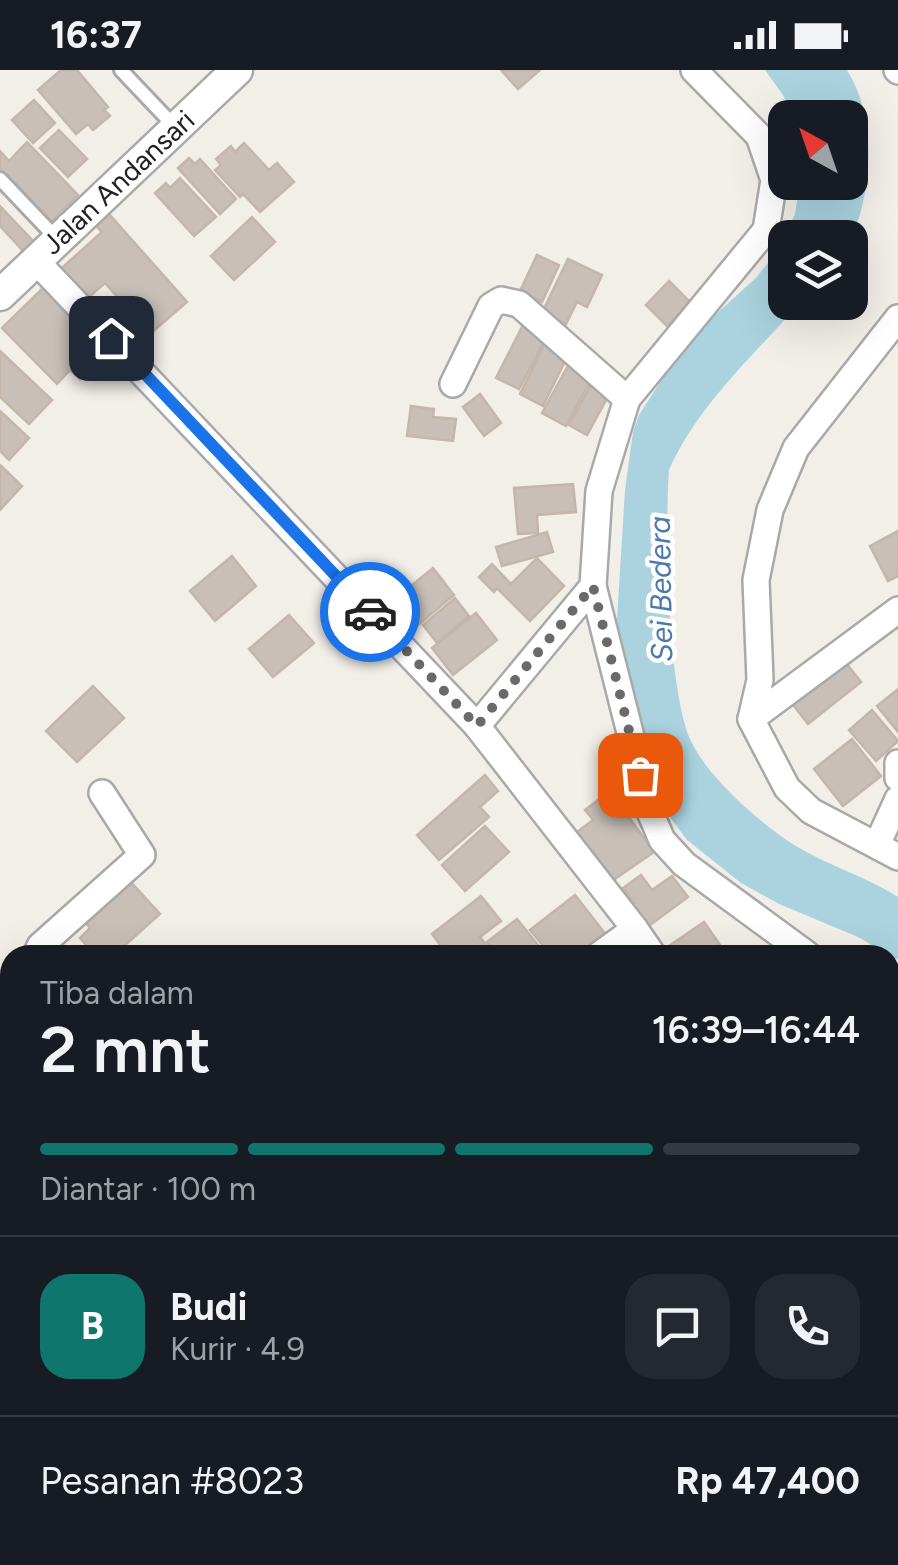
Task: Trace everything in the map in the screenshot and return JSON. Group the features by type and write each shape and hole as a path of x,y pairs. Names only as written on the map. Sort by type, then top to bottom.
{"street":[{"name":"Jalan Andansari","path":"0,295 237,70"},
{"path":"694,70 760,136 774,180 766,230 627,399 599,491 593,586 650,812 662,840 684,864 794,945"},
{"path":"46,250 477,726 645,945"},
{"path":"454,384 491,306 501,300 519,304 627,399"},
{"path":"898,318 796,448 770,510 756,580 760,680 751,719 787,788 811,811 888,851 898,799"},
{"path":"477,726 593,586"},
{"path":"751,719 898,610"},
{"path":"898,763 898,778"},
{"path":"41,945 142,855 102,793"},
{"path":"613,945 635,929"}],"lane":[{"path":"121,70 176,128"},
{"path":"0,179 46,250"}],"water":[{"path":"765,70 847,70 860,100 786,100"},
{"path":"797,200 863,200 858,220 792,220"},
{"name":"Sei Bedera","path":"768,262 768,320 784,320 711,402 669,470 668,569 677,687 684,719 700,757 748,810 801,849 898,897 898,945 872,945 779,904 741,883 687,840 656,798 616,635 625,490 639,415 668,370 715,315"}],"building":[{"path":"61,70 77,70 108,107 104,110 110,116 93,130 88,124 76,134 38,90"},
{"path":"501,70 540,70 518,89"},
{"path":"34,100 55,123 33,143 12,120"},
{"path":"59,130 87,159 68,177 40,148"},
{"path":"27,142 78,195 49,224 0,174 0,151 9,161"},
{"path":"244,143 269,170 277,163 294,182 260,212 215,170 221,165 216,159 231,146 235,152"},
{"path":"189,158 195,164 200,159 236,199 220,214 178,168"},
{"path":"180,178 216,217 194,236 155,193 166,183 170,188"},
{"path":"0,206 34,242 24,252 0,226"},
{"path":"109,214 187,302 150,334 105,283 81,304 55,274 102,232 96,226"},
{"path":"252,217 275,242 234,280 211,256"},
{"path":"537,255 559,265 542,302 520,291"},
{"path":"568,259 602,275 587,307 577,302 566,324 542,313"},
{"path":"669,281 691,303 667,326 646,305"},
{"path":"44,287 99,343 88,353 97,363 80,379 70,370 57,384 2,328"},
{"path":"523,325 547,336 519,389 496,378"},
{"path":"545,343 568,355 543,406 520,394"},
{"path":"0,351 52,400 29,424 0,397"},
{"path":"569,364 593,376 566,426 542,413"},
{"path":"593,381 611,391 587,435 569,425"},
{"path":"480,394 501,423 484,436 463,407"},
{"path":"411,406 434,409 433,417 456,419 453,441 407,436"},
{"path":"0,411 29,438 9,460 0,451"},
{"path":"0,465 22,486 0,510"},
{"path":"573,484 576,512 537,515 538,533 518,534 514,488"},
{"path":"898,531 898,576 888,581 870,546"},
{"path":"547,532 553,552 502,566 496,547"},
{"path":"232,556 256,586 215,621 190,591"},
{"path":"537,558 564,586 530,621 497,588 494,592 479,577 492,564 511,584"},
{"path":"433,568 454,595 412,630 390,603"},
{"path":"455,598 469,616 437,643 423,625"},
{"path":"476,613 497,640 453,675 432,648"},
{"path":"289,615 314,643 273,677 249,649"},
{"path":"843,659 861,682 808,724 790,701"},
{"path":"93,686 124,718 77,762 46,731"},
{"path":"898,689 898,732 877,706"},
{"path":"872,710 898,741 876,761 849,730"},
{"path":"852,739 881,776 843,806 814,769"},
{"path":"485,775 498,791 480,807 489,817 439,860 417,835"},
{"path":"602,797 610,808 618,802 654,852 612,881 577,832 593,820 585,810"},
{"path":"485,826 509,852 465,891 442,865"},
{"path":"641,875 652,890 672,876 688,897 646,928 630,907 635,903 623,888"},
{"path":"129,880 160,914 125,945 86,945 80,938 90,928 84,921"},
{"path":"575,895 607,936 596,945 543,945 530,930"},
{"path":"481,896 501,921 480,937 486,945 440,945 432,934"},
{"path":"517,919 538,945 489,945 487,942"},
{"path":"704,922 720,945 670,945"}],"way so far":[{"path":"370,612 477,726 593,586 640,775"}],"route":[{"path":"111,338 370,612"}]}
